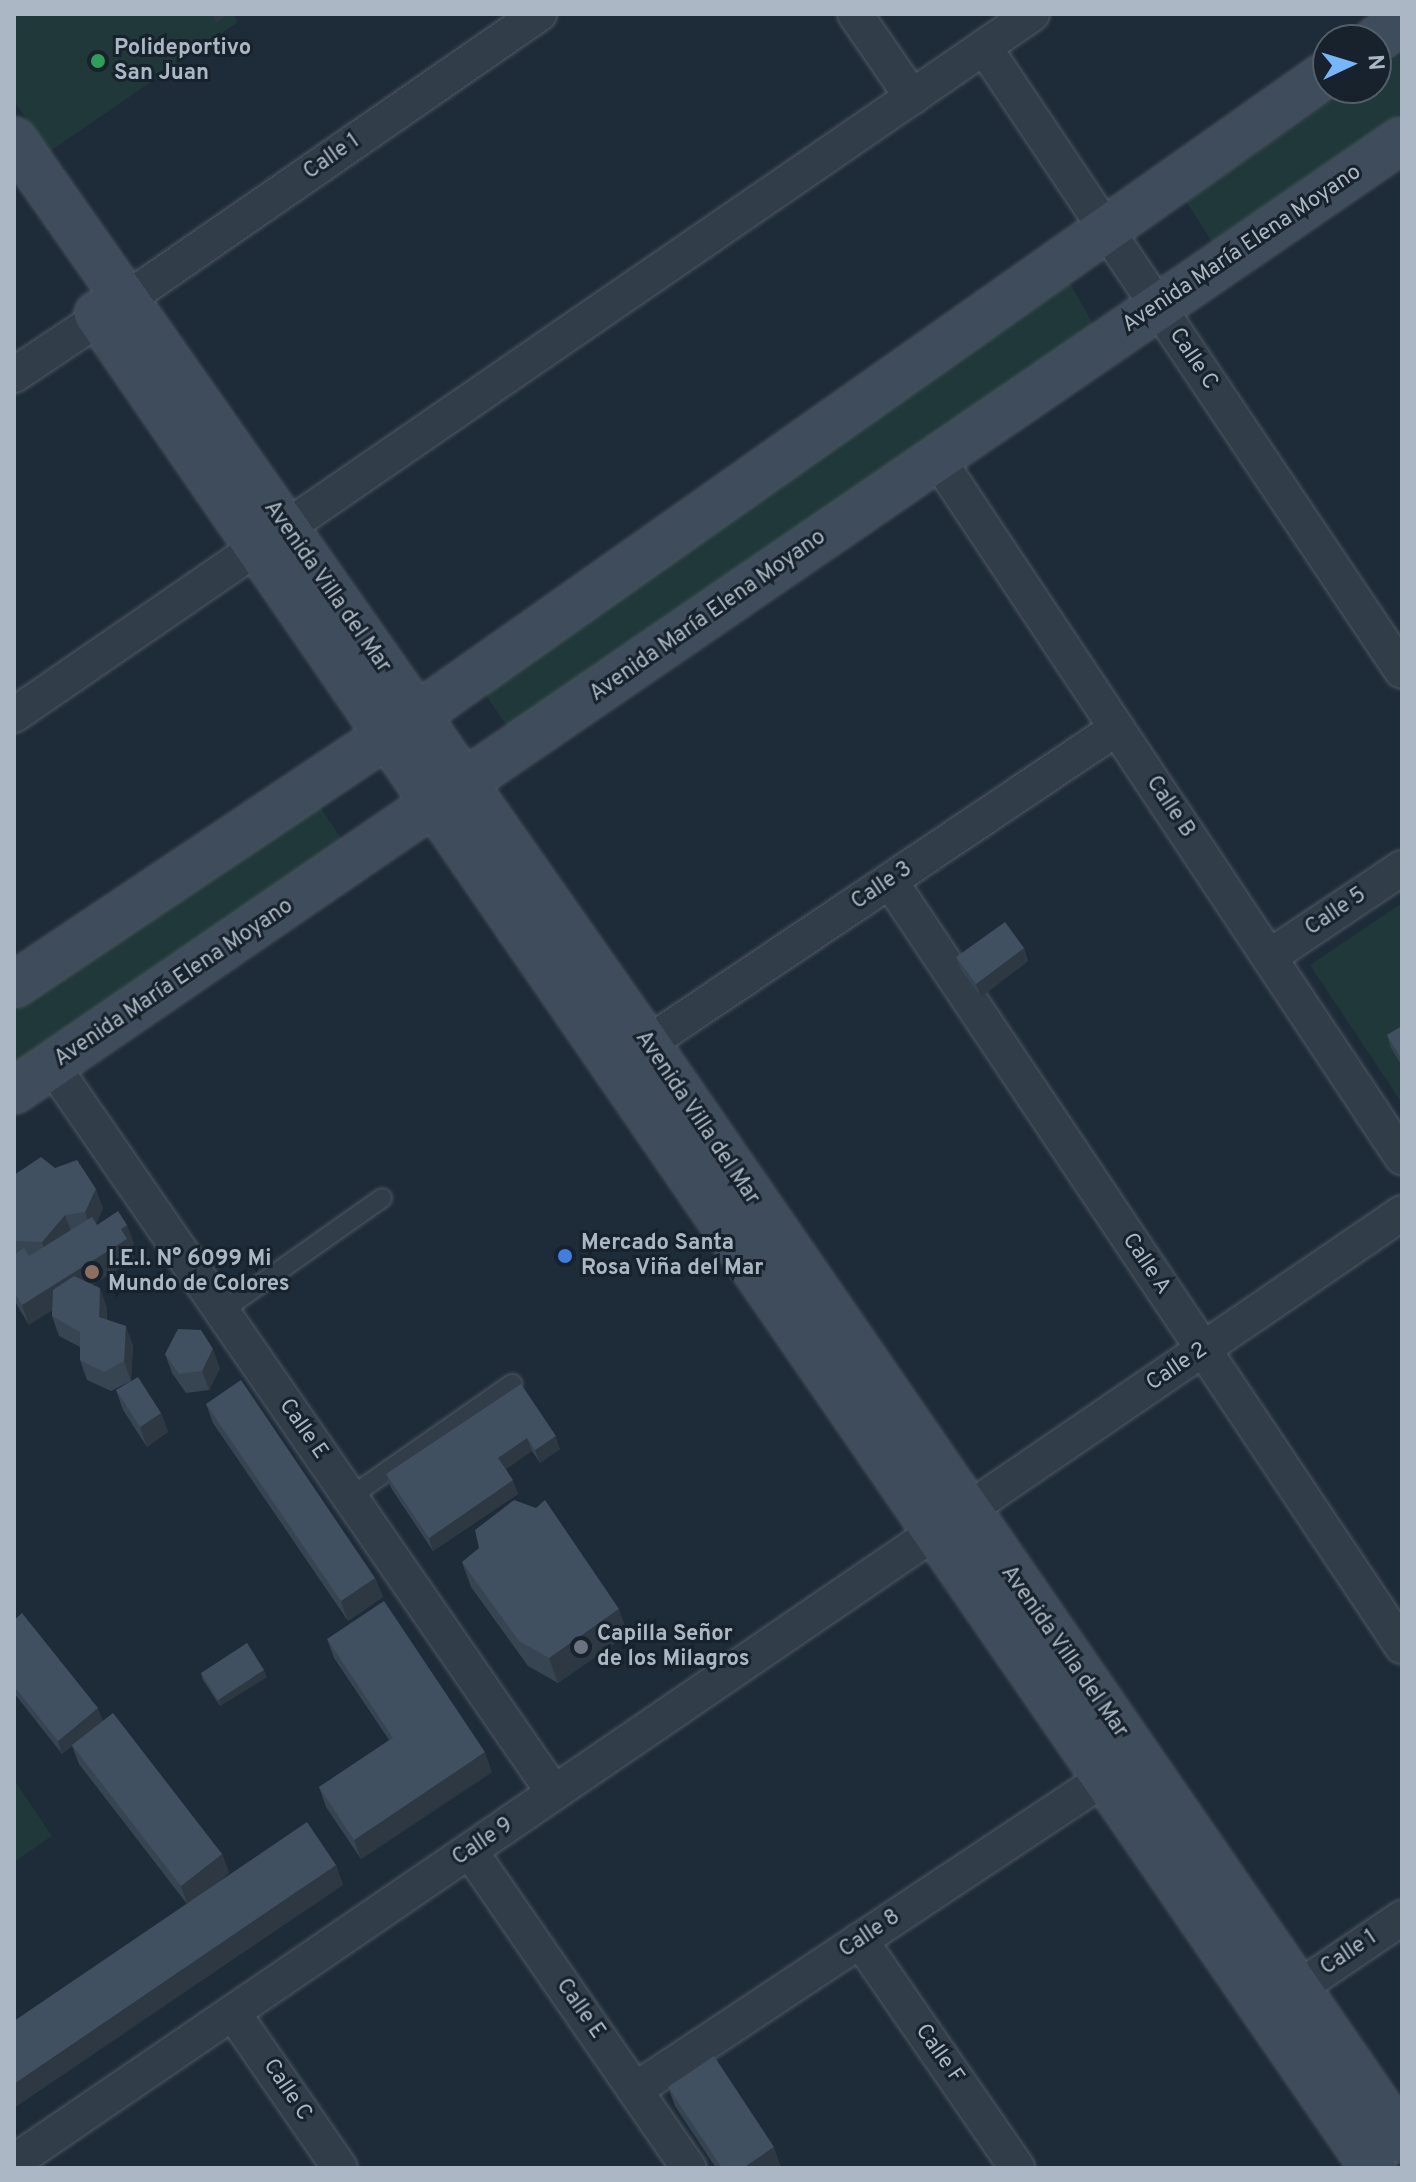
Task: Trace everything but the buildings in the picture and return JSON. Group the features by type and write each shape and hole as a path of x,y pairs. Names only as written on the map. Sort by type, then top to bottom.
{"street":[{"name":"Calle 1","path":"14,375 539,14"},
{"path":"855,14 912,97"},
{"path":"14,715 1032,14"},
{"name":"Calle C","path":"984,47 1402,671"},
{"path":"14,985 402,726 1104,227 1312,84"},
{"name":"Avenida Villa del Mar","path":"14,140 112,309 951,1522 1297,1989 1402,2140"},
{"name":"Avenida María Elena Moyano","path":"14,1091 1402,141"},
{"name":"Avenida Villa del Mar","path":"14,194 112,309"},
{"name":"Calle B","path":"937,458 1402,1157"},
{"name":"Calle 3","path":"647,1044 1117,728"},
{"name":"Avenida Villa del Mar","path":"450,794 647,1044 951,1522 1105,1778 1373,2168"},
{"name":"Calle 5","path":"1269,957 1402,868"},
{"name":"Calle A","path":"890,881 1402,1646"},
{"name":"Calle E","path":"52,1065 554,1793"},
{"name":"Calle 2","path":"951,1522 1402,1213"},
{"name":"Calle 9","path":"14,2162 951,1522"},
{"name":"Calle 8","path":"635,2090 1105,1778"},
{"name":"Calle E","path":"470,1851 689,2168"},
{"name":"Calle 1","path":"1297,1989 1402,1918"},
{"name":"Calle F","path":"860,1940 1017,2168"},
{"name":"Calle C","path":"233,2013 340,2168"}],"lane":[{"path":"222,1311 382,1198"},
{"path":"350,1497 512,1384"}],"green space":[{"name":"Polideportivo San Juan","path":"14,14 233,14 238,22 49,152 14,101"},
{"path":"1402,53 1402,112 1212,242 1186,201 1328,104 1392,104 1392,60"},
{"path":"1070,283 1093,324 510,731 484,692"},
{"path":"318,804 343,841 14,1068 14,1012"},
{"path":"1402,903 1402,1103 1310,965"},
{"path":"14,1780 52,1836 14,1862"}],"place":[{"name":"Polideportivo San Juan","path":"98,61"},
{"name":"Mercado Santa Rosa Viña del Mar","path":"565,1256"},
{"name":"I.E.I. N° 6099 Mi Mundo de Colores","path":"92,1272"},
{"name":"Capilla Señor de los Milagros","path":"581,1647"}]}
